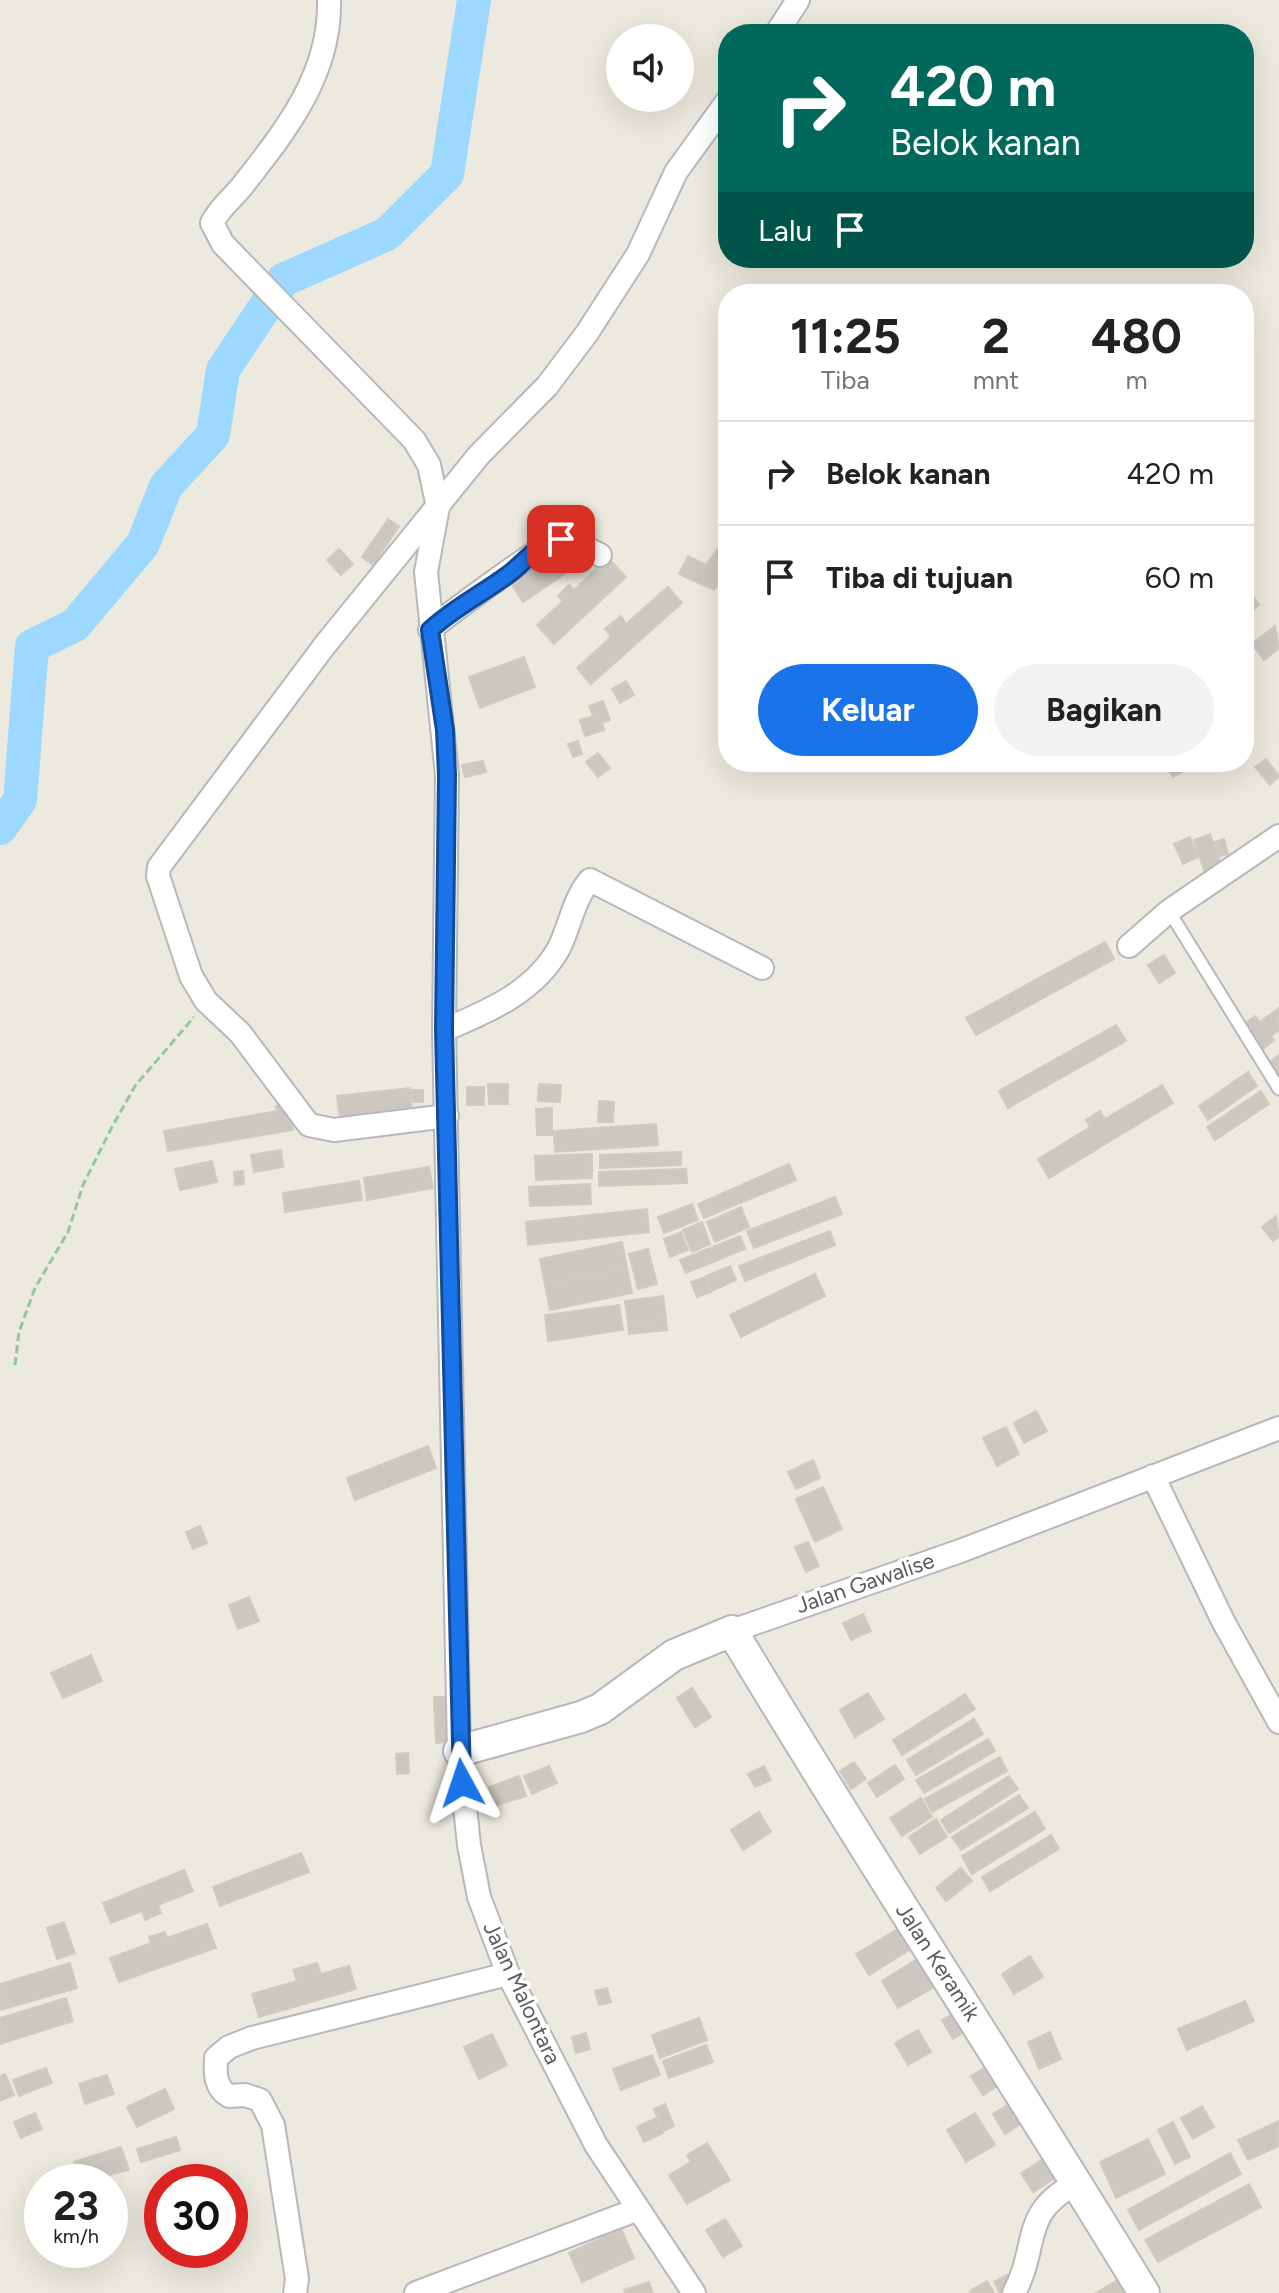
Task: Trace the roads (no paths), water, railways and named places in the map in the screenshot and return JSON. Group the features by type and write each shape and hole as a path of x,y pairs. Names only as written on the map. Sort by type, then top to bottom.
{"street":[{"path":"329,0 325,44 313,82 284,130 212,223 223,244 414,440 429,465 438,507"},
{"path":"782,24 798,0"},
{"path":"447,1116 334,1130 309,1125 240,1033 206,1001 191,976 158,876 162,859 305,670 479,455 547,386 587,333 638,254 676,172 718,114"},
{"name":"Jalan Malontara","path":"438,507 426,572 430,630 445,730 447,775 444,1030 459,1751 469,1845 479,1897 508,1974 596,2145 636,2210 694,2293"},
{"path":"430,630 460,603 509,574 546,543 570,541 600,555"},
{"path":"1129,946 1169,911 1279,836"},
{"path":"444,1030 505,1003 543,968 559,948 590,880 762,968"},
{"name":"Jalan Gawalise","path":"459,1751 581,1717 600,1709 674,1655 732,1631 963,1550 1279,1428"},
{"path":"1153,1476 1223,1621 1279,1722"},
{"name":"Jalan Keramik","path":"732,1631 834,1802 1144,2293"},
{"path":"295,2293 297,2279 273,2125 260,2100 245,2095 229,2096 221,2091 217,2082 216,2058 229,2047 252,2038 394,1999 508,1974"},
{"path":"1014,2293 1041,2211 1053,2195 1077,2183"},
{"path":"416,2293 636,2210"}],"lane":[{"path":"1169,911 1279,1089"}],"waterway":[{"path":"0,828 20,800 32,646 75,625 143,544 166,486 213,435 223,370 283,280 387,234 447,174 474,0"}]}
